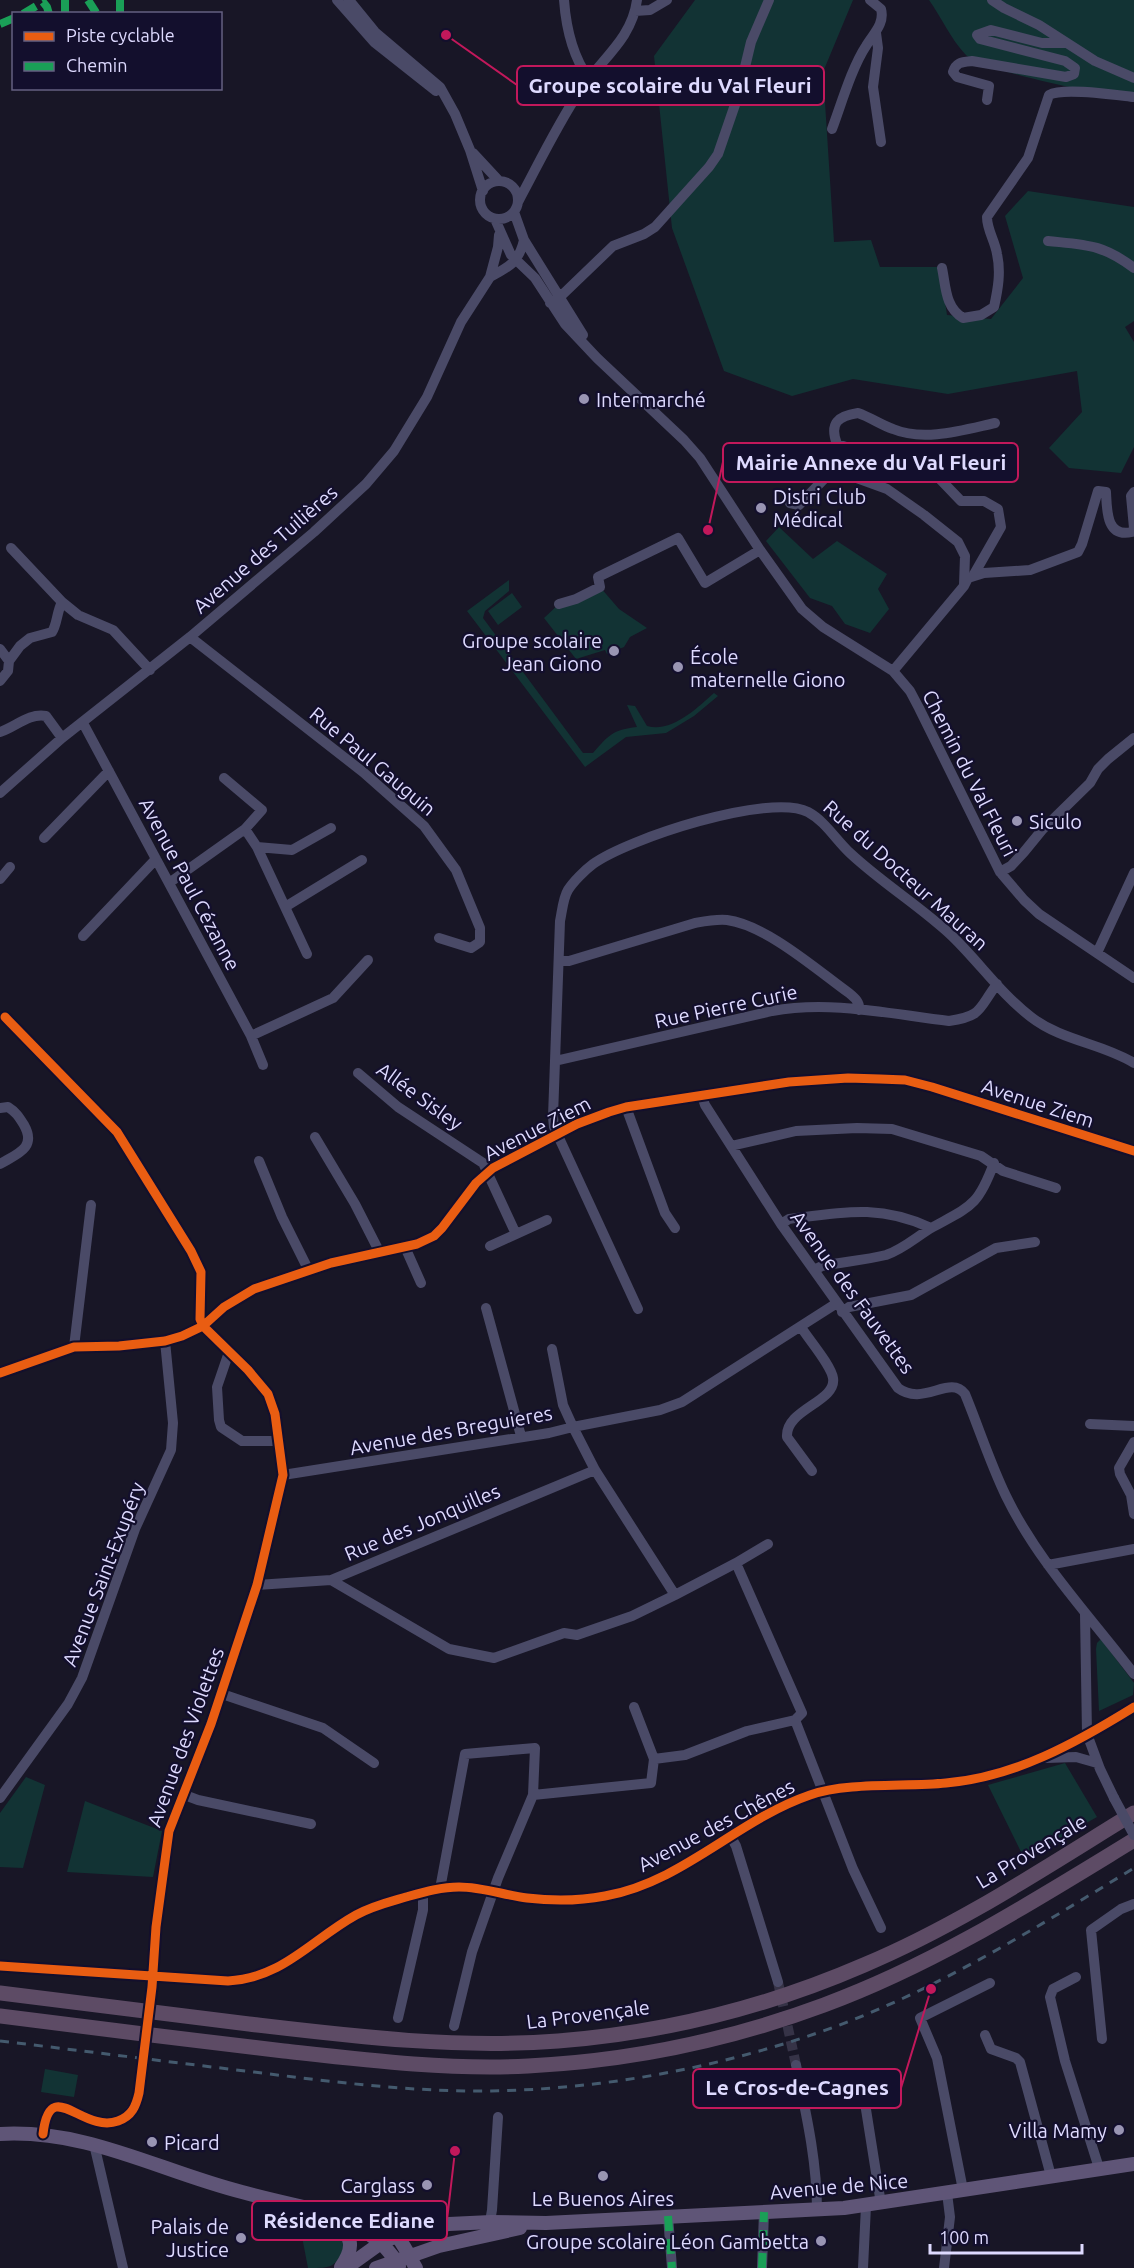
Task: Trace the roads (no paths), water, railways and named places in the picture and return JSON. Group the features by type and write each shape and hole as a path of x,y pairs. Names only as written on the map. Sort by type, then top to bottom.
{"highway":[{"name":"La Provençale","path":"0,1993 377,2038 441,2043 514,2043 605,2036 716,2015 767,2001 863,1966 938,1930 1134,1813"},
{"path":"0,2016 251,2047 409,2063 527,2066 645,2053 691,2044 794,2016 886,1980 952,1948 1134,1840"}],"main road":[{"path":"0,2134 44,2134 94,2144 238,2191 368,2219 383,2225 397,2236 401,2261"},
{"name":"Avenue de Nice","path":"346,2268 382,2242 397,2236 449,2224 546,2223 866,2206 1134,2164"},
{"path":"310,2208 355,2227 382,2242 401,2261 416,2268"},
{"path":"310,2208 343,2229 348,2236 349,2254 340,2268"},
{"name":"Avenue de Nice","path":"376,2268 439,2246 480,2235 546,2223"}],"street":[{"path":"337,0 374,42 446,98"},
{"path":"349,0 375,32 437,85 455,114 483,190"},
{"path":"564,0 575,53 589,79"},
{"path":"533,173 524,179 488,185 480,197 481,206 486,214 495,219 506,219 516,207 579,92 625,36 636,5 651,10 667,0"},
{"path":"555,300 603,253 655,227 709,167 723,141 738,96 751,42 769,0"},
{"path":"832,129 865,47 876,33 883,14 881,9 870,0"},
{"path":"992,0 1039,25 1095,61 1134,78"},
{"path":"987,100 989,86 957,77 953,72 955,66 960,62 972,61 1066,77 1074,74 1075,68 1065,62 980,39 977,34 991,30 1042,43 1065,43"},
{"path":"876,33 878,48 873,87 881,142"},
{"path":"942,268 953,312 963,318 981,315 994,307 999,283 998,263 997,253 987,225 987,217 1028,158 1048,95 1054,92 1077,92 1134,97"},
{"path":"470,150 504,183 517,192 516,207"},
{"name":"Chemin du Val Fleuri","path":"516,207 524,240 555,300"},
{"name":"Chemin du Val Fleuri","path":"495,219 516,261 555,300 597,358 700,458 795,600 810,616 893,671 910,692 1000,872 1039,914 1134,978"},
{"name":"Avenue des Tuilières","path":"0,794 62,738 150,670 314,532 360,490 381,467 419,412 461,322 490,277 498,247 499,231"},
{"path":"516,261 520,256 524,240"},
{"path":"1048,241 1098,246 1117,255 1134,268"},
{"name":"Avenue des Tuilières","path":"490,277 516,261"},
{"path":"973,576 1001,527 998,509 984,501 961,501 938,477 837,444 833,435 835,423 840,417 858,412 892,429 909,434 947,433 995,423"},
{"path":"790,503 799,505 825,478 835,472 887,489 924,514 958,542 965,556 964,586"},
{"path":"893,671 964,586 968,578 1030,570 1078,552 1098,492 1106,492 1108,519 1114,530 1125,534 1132,532 1134,528 1131,496 1134,492"},
{"path":"559,604 576,599 600,587 598,577 678,538 705,583 760,550"},
{"path":"11,548 62,602 78,615 113,630 150,670"},
{"path":"0,681 8,671 9,661 20,646 30,638 52,632 55,629 57,613 62,602"},
{"name":"Rue Paul Gauguin","path":"190,637 363,772 424,826 456,870 480,928 480,942 471,948 439,938"},
{"path":"0,649 9,661"},
{"path":"0,732 39,715 46,716 62,738"},
{"name":"Avenue Paul Cézanne","path":"83,723 251,1036 262,1065"},
{"path":"1000,872 1011,866 1042,830 1090,783 1098,769 1134,738"},
{"path":"44,837 109,771"},
{"path":"169,883 245,830 262,810 224,777"},
{"name":"Rue du Docteur Mauran","path":"638,1309 558,1135 553,1117 560,921 567,891 592,864 650,835 712,817 777,806 793,806 808,811 849,853 952,936 1030,1017 1069,1038 1121,1055 1134,1063"},
{"path":"257,847 292,850 331,828"},
{"path":"245,830 257,847 307,954"},
{"path":"83,936 156,859"},
{"path":"285,907 362,860"},
{"path":"0,879 10,867"},
{"path":"1097,953 1134,873"},
{"path":"559,961 569,961 695,923 726,920 738,922 769,936 849,993 856,999 860,1006 859,1010"},
{"path":"251,1036 333,998 368,960"},
{"name":"Rue Pierre Curie","path":"555,1061 790,1008 831,1006 948,1020 962,1019 980,1011 997,984"},
{"path":"4,1017 117,1132 197,1262 201,1272 200,1319 202,1326"},
{"name":"Allée Sisley","path":"358,1073 398,1107 483,1163 488,1172"},
{"name":"Avenue Ziem","path":"0,1373 74,1347 119,1346 165,1341 182,1336 202,1326 224,1307 254,1289 309,1270 426,1240 442,1228 476,1183 488,1172 591,1118 626,1107 798,1081 848,1078 905,1080 1134,1151"},
{"name":"Avenue des Fauvettes","path":"702,1096 705,1105 781,1224 902,1390 912,1395 921,1395 949,1387 962,1390 1006,1496 1048,1565 1134,1674"},
{"path":"0,1108 8,1107 16,1112 28,1133 28,1143 21,1152 0,1164"},
{"path":"626,1107 665,1213 675,1228"},
{"path":"731,1146 796,1131 885,1128 981,1156 1003,1171 1056,1188"},
{"path":"315,1137 355,1204 380,1253"},
{"path":"259,1161 282,1217 309,1270"},
{"path":"814,1270 822,1266 886,1254 960,1214 974,1202 994,1163"},
{"path":"488,1172 516,1234"},
{"path":"74,1347 91,1205"},
{"path":"781,1224 789,1219 875,1211 894,1214 932,1228"},
{"path":"490,1246 547,1220"},
{"path":"552,1348 562,1404 573,1427 660,1410 682,1402 801,1327 840,1307 911,1295 996,1248 1035,1242"},
{"path":"405,1246 421,1283"},
{"path":"486,1308 521,1436"},
{"name":"Avenue des Violettes","path":"44,2134 48,2113 58,2106 96,2122 108,2123 129,2116 134,2109 140,2086 167,1839 182,1794 222,1694 257,1585 283,1475 274,1407 268,1394 202,1326"},
{"path":"801,1327 830,1371 834,1382 830,1391 792,1421 787,1431 787,1437 812,1471"},
{"name":"Avenue Saint-Exupéry","path":"0,1798 68,1704 82,1678 135,1529 171,1450 173,1423 165,1341"},
{"path":"229,1352 217,1387 221,1426 242,1441 279,1441"},
{"path":"1090,1424 1134,1426"},
{"name":"Avenue des Breguieres","path":"283,1475 362,1464 573,1427 595,1470 675,1595"},
{"path":"1134,1442 1119,1468 1131,1495 1134,1514"},
{"name":"Rue des Jonquilles","path":"257,1585 331,1580 595,1470"},
{"path":"331,1580 449,1649 494,1658 564,1633 577,1635 632,1616 736,1563 768,1544"},
{"path":"1048,1565 1134,1549"},
{"path":"654,1759 685,1755 747,1731 795,1720 802,1713 736,1563"},
{"path":"1085,1614 1087,1734 1097,1763 1134,1834"},
{"path":"222,1694 323,1728 374,1763"},
{"path":"533,1795 651,1784 654,1759 634,1707"},
{"name":"Avenue des Chênes","path":"0,1966 152,1981 228,1981 261,1976 287,1963 355,1915 378,1906 440,1889 462,1887 542,1899 571,1900 608,1896 657,1879 797,1799 822,1791 962,1781 1002,1772 1042,1758 1134,1707"},
{"path":"795,1720 854,1869 881,1928"},
{"path":"440,1889 465,1754 536,1748 533,1795 493,1892 472,1952 454,2026"},
{"path":"1042,1758 1076,1757 1097,1763"},
{"path":"182,1794 198,1800 311,1824"},
{"path":"731,1837 736,1846 778,1982"},
{"path":"398,2018 423,1910 423,1893"},
{"path":"1102,2039 1091,1930 1121,1909 1134,1904"},
{"path":"1076,1977 1053,1989 1050,1997 1065,2061 1099,2168"},
{"path":"963,2190 937,2058 920,2018 990,1983"},
{"path":"985,2035 992,2049 1016,2058 1020,2062 1050,2176"},
{"path":"796,2065 808,2123 816,2176 818,2210"},
{"path":"861,2078 881,2204"},
{"path":"439,2246 442,2241 453,2237 489,2228 498,2117"},
{"path":"94,2144 123,2268"},
{"path":"944,2268 950,2217 947,2193"},
{"path":"863,2268 866,2206"},
{"path":"762,2268 764,2212"},
{"path":"668,2216 672,2268"}],"tunnel":[{"path":"778,1982 796,2065"}],"railway":[{"path":"0,2041 402,2088 491,2091 618,2081 742,2056 823,2031 864,2015 904,1998 983,1958 1134,1868"}],"place":[{"name":"Groupe scolaire du Val Fleuri","path":"446,35"},
{"name":"Intermarché","path":"584,399"},
{"name":"Distri Club Médical","path":"761,508"},
{"name":"Mairie Annexe du Val Fleuri","path":"708,530"},
{"name":"Groupe scolaire Jean Giono","path":"614,651"},
{"name":"École maternelle Giono","path":"678,667"},
{"name":"Siculo","path":"1017,821"},
{"name":"Le Cros-de-Cagnes","path":"931,1989"},
{"name":"Villa Mamy","path":"1119,2130"},
{"name":"Picard","path":"152,2142"},
{"name":"Résidence Ediane","path":"455,2151"},
{"name":"Le Buenos Aires","path":"603,2176"},
{"name":"Carglass","path":"427,2185"},
{"name":"Palais de Justice","path":"241,2238"},
{"name":"Groupe scolaire Léon Gambetta","path":"821,2241"}]}
